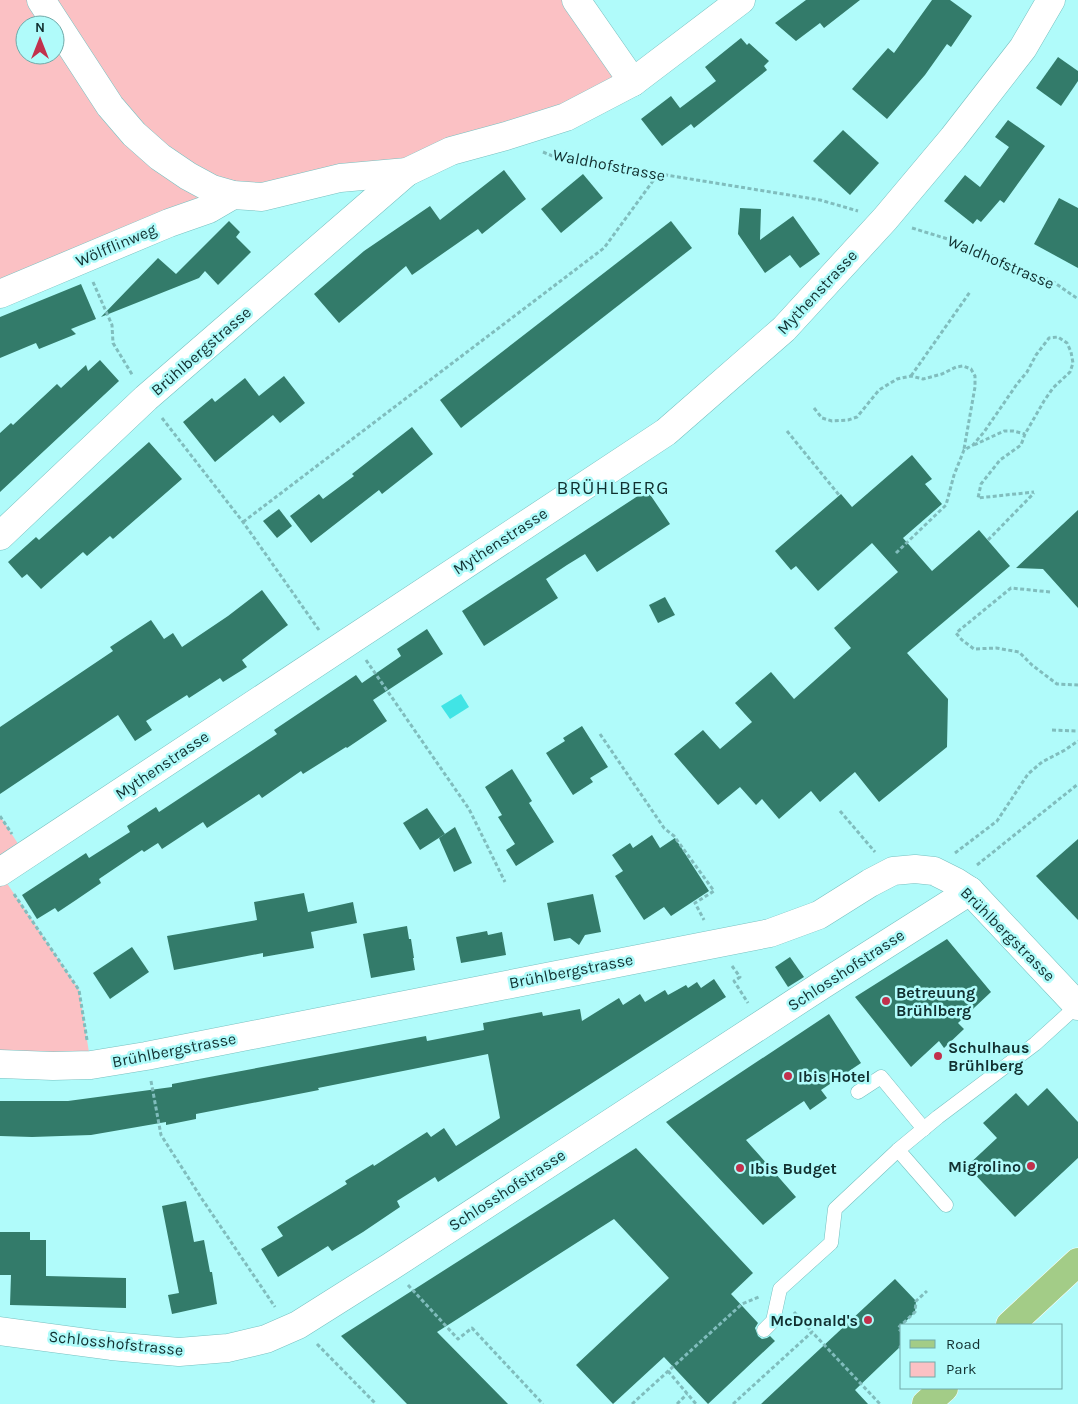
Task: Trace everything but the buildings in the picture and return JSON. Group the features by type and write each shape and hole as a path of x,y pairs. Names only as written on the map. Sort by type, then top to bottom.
{"main road":[{"path":"1011,1324 1078,1262"},
{"path":"926,1404 943,1389"}],"street":[{"path":"41,0 110,106 134,134 160,157 188,176 212,189 232,195 262,197 340,178 407,172 451,151 566,117 633,82 741,0"},
{"path":"576,0 633,82"},
{"name":"Mythenstrasse","path":"0,872 666,432 784,329 885,219 953,138 1023,48 1050,0"},
{"name":"Brühlbergstrasse","path":"0,536 146,398 407,172"},
{"name":"Wölfflinweg","path":"0,294 169,223 209,209 232,195"},
{"name":"Brühlbergstrasse","path":"0,1064 91,1065 724,953 770,932 819,915 893,871 915,869 934,871 958,877 1076,1001"},
{"name":"Schlosshofstrasse","path":"0,1331 111,1346 179,1352 228,1348 266,1339 289,1319 390,1266 822,985 958,877"}],"lane":[{"path":"764,1330 774,1321 780,1289 830,1243 835,1209 898,1150 1035,1044 1076,1001"},
{"path":"858,1092 881,1077 924,1129"},
{"path":"898,1150 946,1205"}],"path":[{"name":"Waldhofstrasse","path":"506,136 555,157 820,200 964,244 1052,281 1078,299"},
{"path":"243,522 604,248 658,174"},
{"path":"83,258 112,325 113,343 146,398 469,809 506,882"},
{"path":"911,376 970,292"},
{"path":"973,445 1027,372 1036,354 1049,338 1058,337 1067,343 1073,363 1070,372 1053,388 1044,401 1025,434 1021,445 1000,460 981,484 978,498 1034,492 988,540"},
{"path":"814,408 822,418 832,421 848,420 857,417 879,390 897,379 911,376 923,378 942,374 956,367 963,366 971,369 975,376 975,387 964,450 954,475 946,505 896,553"},
{"path":"787,431 839,495"},
{"path":"964,450 1004,431 1025,434"},
{"path":"1050,592 1011,588 956,633 974,649 996,648 1019,652 1032,665 1057,684 1078,685"},
{"path":"1052,730 1078,731"},
{"path":"600,734 664,828 674,836 714,892 695,903 740,977 734,981 739,989"},
{"path":"958,877 1028,774 1042,762 1078,741"},
{"path":"958,877 1078,784"},
{"path":"840,811 880,858"},
{"path":"0,872 79,990 91,1065"},
{"path":"146,1056 161,1135 202,1199 289,1319 376,1404"},
{"path":"632,1404 742,1304 780,1289"},
{"path":"902,1324 915,1312 916,1301 927,1291"},
{"path":"422,1301 458,1339 472,1328 543,1404"},
{"path":"734,1404 812,1332 880,1404"},
{"path":"668,1371 696,1404"},
{"path":"676,1404 687,1394"}],"green space":[{"path":"0,0 576,0 633,82 566,117 262,197 0,294"},
{"path":"0,816 26,856 0,873"},
{"path":"0,873 79,990 91,1065 0,1064"}],"water":[{"path":"461,694 469,707 450,719 441,706"}],"place":[{"name":"Betreuung Brühlberg","path":"886,1001"},
{"name":"Schulhaus Brühlberg","path":"938,1056"},
{"name":"Ibis Hotel","path":"788,1076"},
{"name":"Migrolino","path":"1031,1166"},
{"name":"Ibis Budget","path":"740,1168"},
{"name":"McDonald's","path":"868,1320"}],"district":[{"name":"BRÜHLBERG","path":"613,488"}]}
